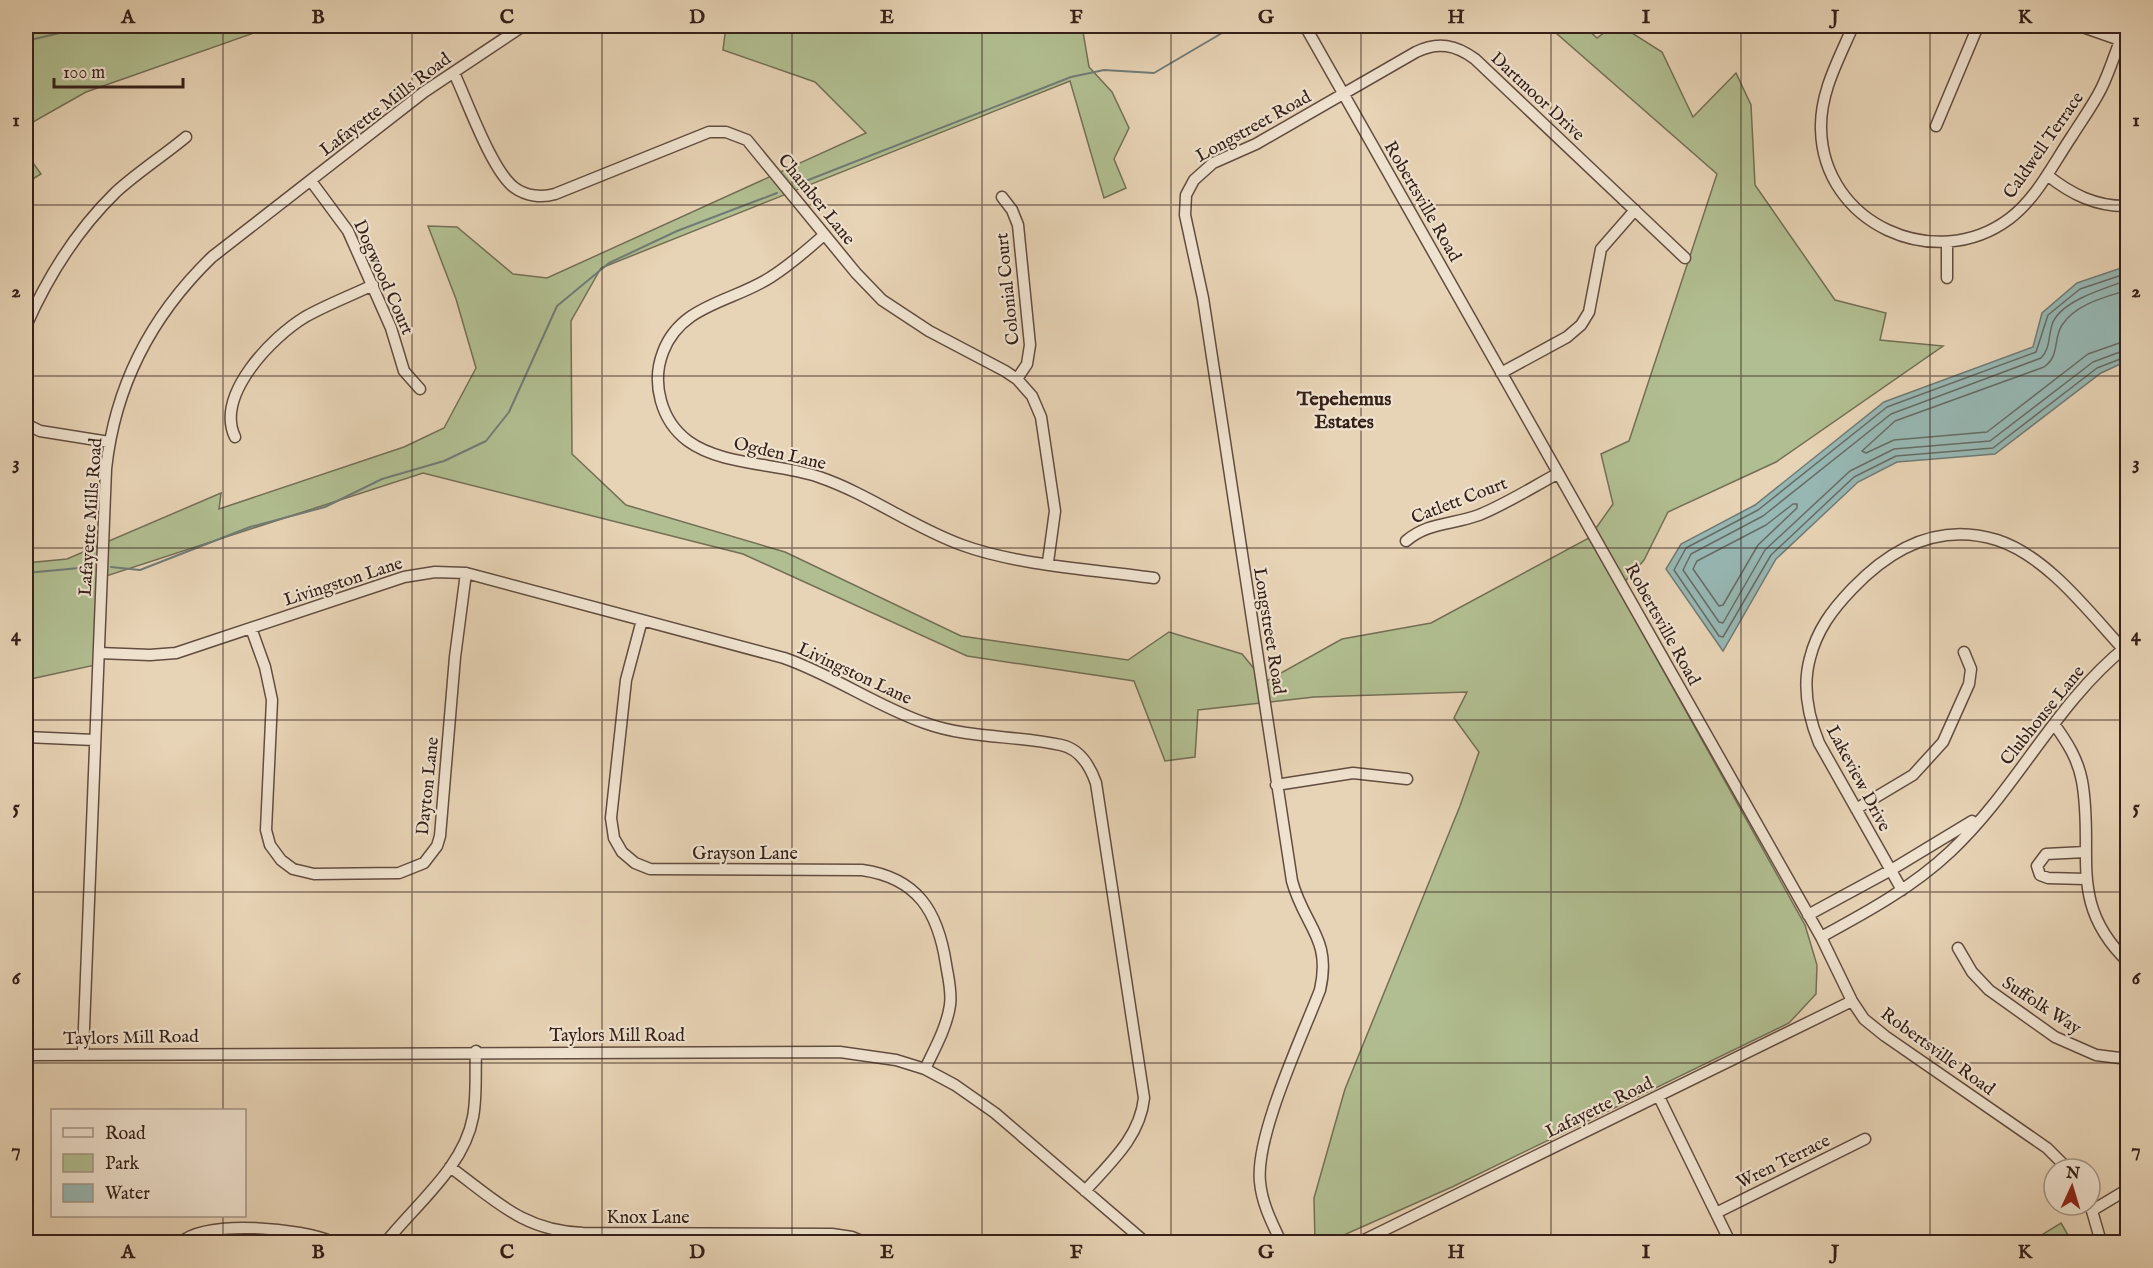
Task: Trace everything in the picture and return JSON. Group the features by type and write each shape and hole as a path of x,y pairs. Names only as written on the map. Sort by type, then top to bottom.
{"street":[{"name":"Lafayette Mills Road","path":"83,1053 94,740 109,442 119,401 133,364 150,330 174,297 212,257 424,92 523,26"},
{"name":"Robertsville Road","path":"1305,26 1821,937 1852,1001 1864,1019 1885,1036 2047,1148 2056,1157"},
{"name":"Caldwell Terrace","path":"1853,26 1823,103 1821,135 1828,167 1846,198 1868,219 1906,238 1947,243 1974,237 2001,224 2021,208 2047,175 2101,91 2126,26"},
{"path":"1936,126 1978,26"},
{"path":"2080,26 2120,40"},
{"name":"Dartmoor Drive","path":"1343,94 1424,48 1443,45 1455,47 1475,59 1685,258"},
{"name":"Chamber Lane","path":"454,72 500,172 507,181 522,192 541,196 555,194 701,134 726,132 738,135 753,146 867,286 902,315 1017,379 1032,396 1041,417 1055,510 1048,562"},
{"name":"Longstreet Road","path":"1281,1242 1263,1203 1259,1180 1260,1159 1267,1130 1320,990 1324,965 1318,937 1298,902 1292,881 1203,298 1184,206 1188,190 1205,168 1256,144 1343,94"},
{"path":"26,326 56,266 96,212 124,185 186,137"},
{"path":"2047,175 2063,188 2087,200 2113,206 2127,206"},
{"name":"Dogwood Court","path":"311,181 348,231 391,328 404,371 420,389"},
{"name":"Colonial Court","path":"1002,197 1012,210 1017,225 1030,340 1027,364 1017,379"},
{"path":"1501,373 1567,337 1581,325 1589,312 1601,249 1635,210"},
{"name":"Ogden Lane","path":"824,235 771,278 698,310 674,332 662,353 658,381 660,400 670,422 688,441 709,453 818,477 849,489 962,545 1000,555 1154,578"},
{"path":"1947,243 1947,278"},
{"path":"235,437 231,426 232,404 243,381 263,353 304,318 373,285"},
{"path":"26,424 40,431 109,442"},
{"name":"Catlett Court","path":"1406,541 1419,530 1458,521 1490,510 1557,474"},
{"name":"Lakeview Drive","path":"1902,890 1815,731 1807,697 1808,668 1816,640 1830,614 1868,572 1896,551 1917,541 1945,535 1980,536 2008,544 2040,563 2125,648"},
{"name":"Livingston Lane","path":"99,653 150,655 176,653 404,577 435,572 466,573 804,665 926,724 964,733 1066,746 1080,755 1088,765 1096,783 1144,1098 1141,1117 1133,1134 1085,1191"},
{"name":"Dayton Lane","path":"251,628 265,667 272,700 266,830 274,851 285,863 305,873 391,874 409,871 430,857 440,836 455,657 466,573"},
{"name":"Grayson Lane","path":"642,620 624,694 611,818 617,844 627,857 650,868 862,870 887,875 908,886 926,904 937,923 950,990 948,1016 925,1069"},
{"name":"Clubhouse Lane","path":"1821,937 1902,890 1953,850 2090,680 2125,648"},
{"path":"1856,809 1913,775 1942,742 1969,684 1971,669 1964,652"},
{"path":"2054,724 2072,751 2082,780 2085,879 2096,919 2113,946 2127,962"},
{"path":"26,737 94,740"},
{"path":"1276,785 1353,773 1407,779"},
{"name":"Clubhouse Lane","path":"1808,915 1955,833 1987,810"},
{"path":"2085,852 2046,854 2037,866 2040,875 2048,878 2085,879"},
{"name":"Suffolk Way","path":"1958,948 1972,972 1989,990 2055,1037 2096,1055 2127,1059"},
{"name":"Lafayette Road","path":"1360,1242 1382,1238 1852,1001"},
{"path":"386,1242 450,1167 466,1142 473,1119 476,1052"},
{"name":"Taylors Mill Road","path":"26,1055 840,1052 875,1056 925,1069 980,1101 1145,1242"},
{"path":"1659,1097 1730,1242"},
{"name":"Wren Terrace","path":"1716,1213 1865,1139"},
{"name":"Knox Lane","path":"450,1167 509,1212 542,1227 557,1230 583,1233 832,1234 852,1237 864,1242"},
{"path":"2102,1202 2127,1189"},
{"path":"2094,1217 2101,1242"},
{"path":"181,1242 207,1230 273,1229 307,1233 333,1242"},
{"path":"554,1242 557,1230"}],"green space":[{"path":"26,26 274,26 86,92 26,126"},
{"path":"726,26 933,26 942,31 954,26 1082,26 1089,67 1112,92 1129,128 1114,159 1126,188 1104,198 1070,81 601,268 571,321 572,454 626,505 785,552 961,636 1128,660 1169,632 1242,654 1265,682 1342,639 1431,623 1589,538 1613,504 1601,454 1629,441 1717,174 1548,26 1584,26 1597,38 1613,26 1621,26 1662,52 1693,117 1736,73 1751,105 1755,185 1835,300 1886,313 1880,340 1943,346 1776,462 1668,512 1644,560 1618,589 1805,925 1817,965 1816,994 1789,1023 1452,1187 1328,1242 1315,1242 1314,1198 1345,1089 1460,806 1479,752 1454,718 1467,692 1314,697 1198,710 1195,757 1165,761 1134,681 967,656 743,554 423,473 106,576 100,664 26,680 26,563 67,559 221,493 219,509 404,447 444,428 476,368 456,299 428,226 457,227 513,274 547,278 866,133 815,82 723,50"},
{"path":"26,153 41,174 26,183"},
{"path":"2061,1223 2072,1242 2030,1242"}],"water":[{"path":"2127,266 2127,361 2101,373 1995,454 1897,462 1858,482 1776,559 1723,651 1666,569 1681,544 1755,505 1884,402 2033,347 2042,313 2077,283"}],"waterway":[{"path":"26,41 64,32 74,26"},
{"path":"798,184 1071,77 1104,70 1154,73 1234,26"},
{"path":"111,567 140,570 250,527 325,507 382,479 444,461 486,441 509,412 557,306 609,263 677,231 777,193"},
{"path":"26,573 90,567"}],"district":[{"name":"Tepehemus Estates","path":"1344,410"}]}
